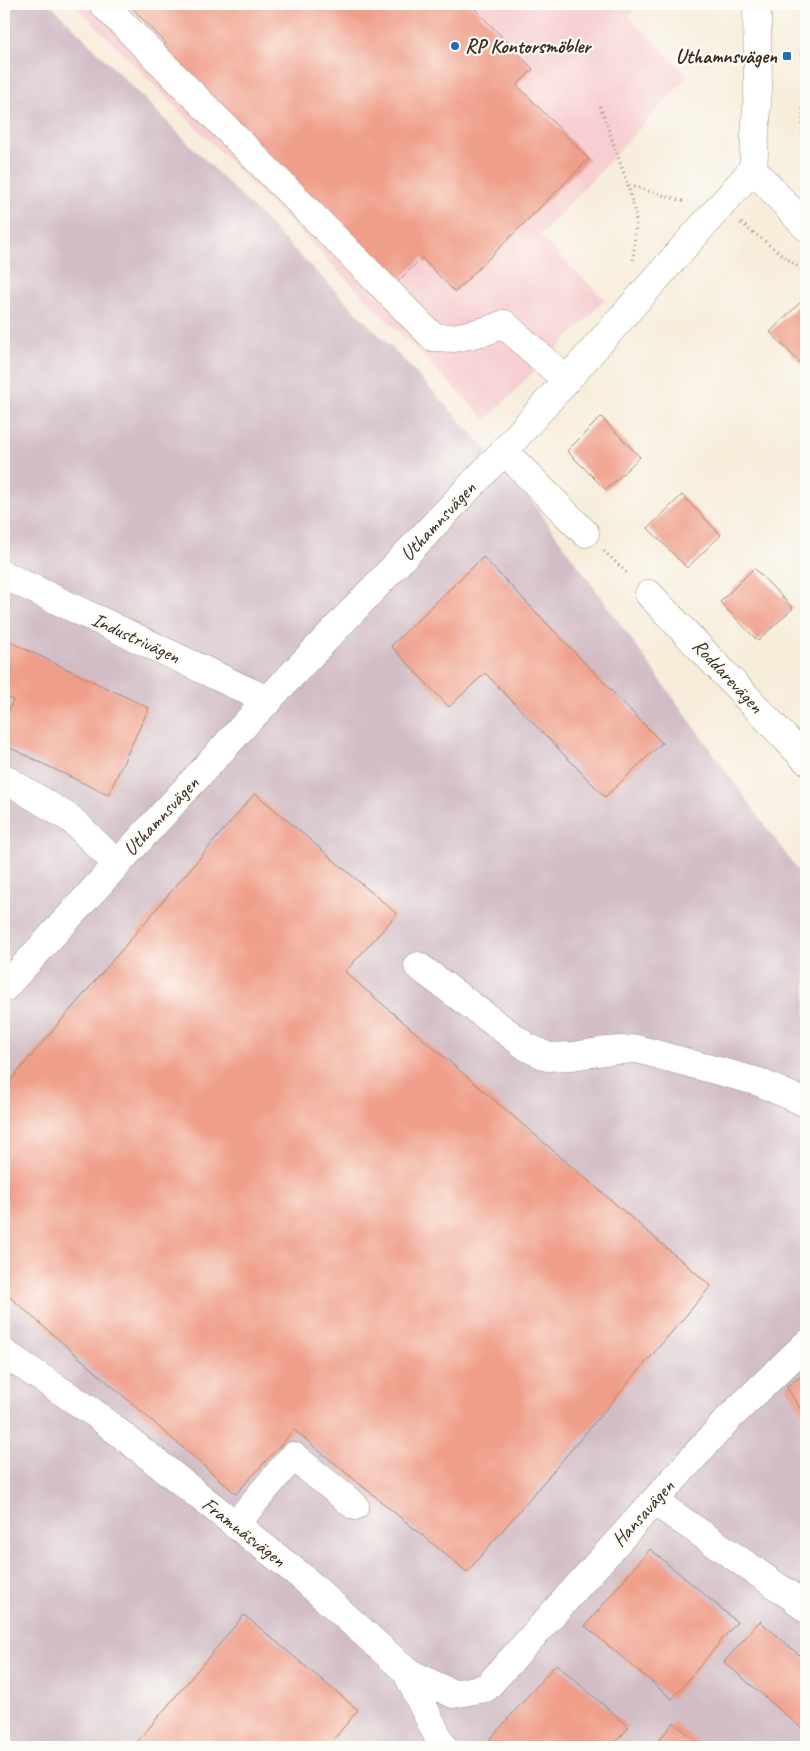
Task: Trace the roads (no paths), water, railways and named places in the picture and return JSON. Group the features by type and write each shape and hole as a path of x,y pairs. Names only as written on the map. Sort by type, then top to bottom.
{"street":[{"path":"103,4 433,337 454,338 486,331 504,324 566,380"},
{"path":"757,4 758,88 753,169 806,227"},
{"name":"Uthamnsvägen","path":"4,988 117,864 504,450 753,169"},
{"path":"504,450 585,533"},
{"name":"Industrivägen","path":"4,575 269,701"},
{"name":"Roddarevägen","path":"649,594 806,760"},
{"path":"4,778 71,819 117,864"},
{"path":"418,966 527,1047 548,1057 637,1049 759,1082 806,1103"},
{"name":"Hansavägen","path":"486,1688 728,1419 806,1344"},
{"name":"Framnäsvägen","path":"4,1353 94,1414 302,1577 406,1671 453,1694 486,1688"},
{"path":"235,1525 294,1456 355,1506"},
{"path":"654,1502 794,1598 806,1609"},
{"path":"406,1671 443,1747"}],"place":[{"name":"RP Kontorsmöbler","path":"455,46"},
{"name":"Uthamnsvägen","path":"787,56"}]}
